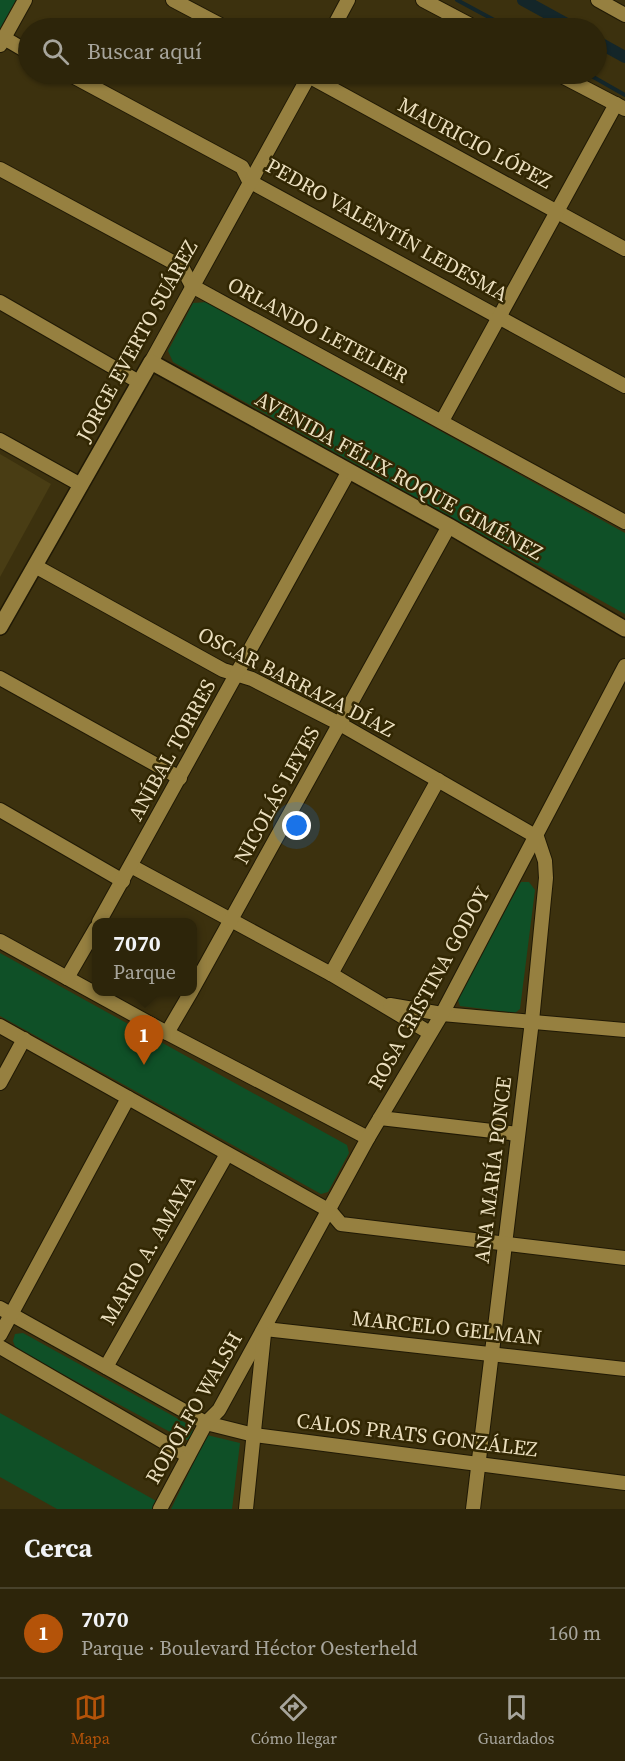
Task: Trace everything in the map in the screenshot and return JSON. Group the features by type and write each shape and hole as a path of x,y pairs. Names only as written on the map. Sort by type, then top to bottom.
{"street":[{"path":"18,48 2,42 25,0"},
{"path":"173,0 207,18"},
{"path":"338,18 348,0"},
{"path":"423,0 457,18"},
{"path":"598,0 625,15"},
{"name":"PEDRO VALENTÍN LEDESMA","path":"88,84 242,167 249,181 625,386"},
{"name":"JORGE EVERTO SUÁREZ","path":"0,627 140,382 303,84"},
{"name":"MAURICIO LÓPEZ","path":"324,84 625,249"},
{"path":"442,421 558,212 621,107 577,84"},
{"name":"ORLANDO LETELIER","path":"0,169 182,267 192,286 625,522"},
{"path":"0,302 140,382"},
{"name":"AVENIDA FÉLIX ROQUE GIMÉNEZ","path":"151,362 449,526 625,629"},
{"path":"0,440 81,485"},
{"name":"ANÍBAL TORRES","path":"101,918 349,471"},
{"name":"NICOLÁS LEYES","path":"197,981 449,526"},
{"name":"OSCAR BARRAZA DÍAZ","path":"35,566 223,670 238,674 340,724 537,837"},
{"name":"ROSA CRISTINA GODOY","path":"265,1329 368,1138 442,1014 625,666"},
{"path":"0,678 180,777"},
{"path":"331,974 438,780"},
{"path":"0,810 123,881"},
{"name":"ANA MARÍA PONCE","path":"473,1509 532,1022 546,878 545,861 537,837"},
{"path":"131,866 331,974 430,1033"},
{"path":"67,978 92,935"},
{"path":"0,941 92,992"},
{"path":"100,996 368,1138"},
{"name":"NICOLÁS LEYES","path":"167,1033 188,996"},
{"path":"381,1004 442,1014 625,1030"},
{"path":"0,1026 330,1211 340,1224 625,1258"},
{"path":"0,1083 24,1039"},
{"path":"0,1335 5,1311 128,1098"},
{"path":"380,1118 518,1134"},
{"name":"MARIO A. AMAYA","path":"106,1367 227,1154"},
{"name":"CALOS PRATS GONZÁLEZ","path":"5,1311 206,1423 254,1435 625,1483"},
{"path":"246,1509 265,1329"},
{"name":"MARCELO GELMAN","path":"265,1329 625,1369"},
{"name":"RODOLFO WALSH","path":"160,1509 206,1423 219,1410 265,1329"},
{"path":"0,1347 188,1456"}],"shaded area":[{"path":"0,454 51,484 0,577"}],"green space":[{"path":"0,0 16,0 0,29"},
{"path":"207,302 625,533 625,614 173,362 168,351 193,303"},
{"path":"521,882 529,882 535,890 520,1009 515,1013 460,1006 457,997"},
{"path":"0,953 347,1145 349,1153 328,1192 321,1194 0,1016"},
{"path":"23,1333 193,1427 192,1439 185,1440 16,1349 13,1341 15,1334"},
{"path":"0,1413 158,1502 154,1509 57,1509 0,1477"},
{"path":"207,1435 240,1443 232,1509 171,1509"}],"waterway":[{"path":"457,0 490,18"},
{"path":"523,0 556,18"},
{"path":"607,47 625,57"},
{"path":"606,84 625,95"}],"place":[{"name":"7070","path":"144,1065"}]}
